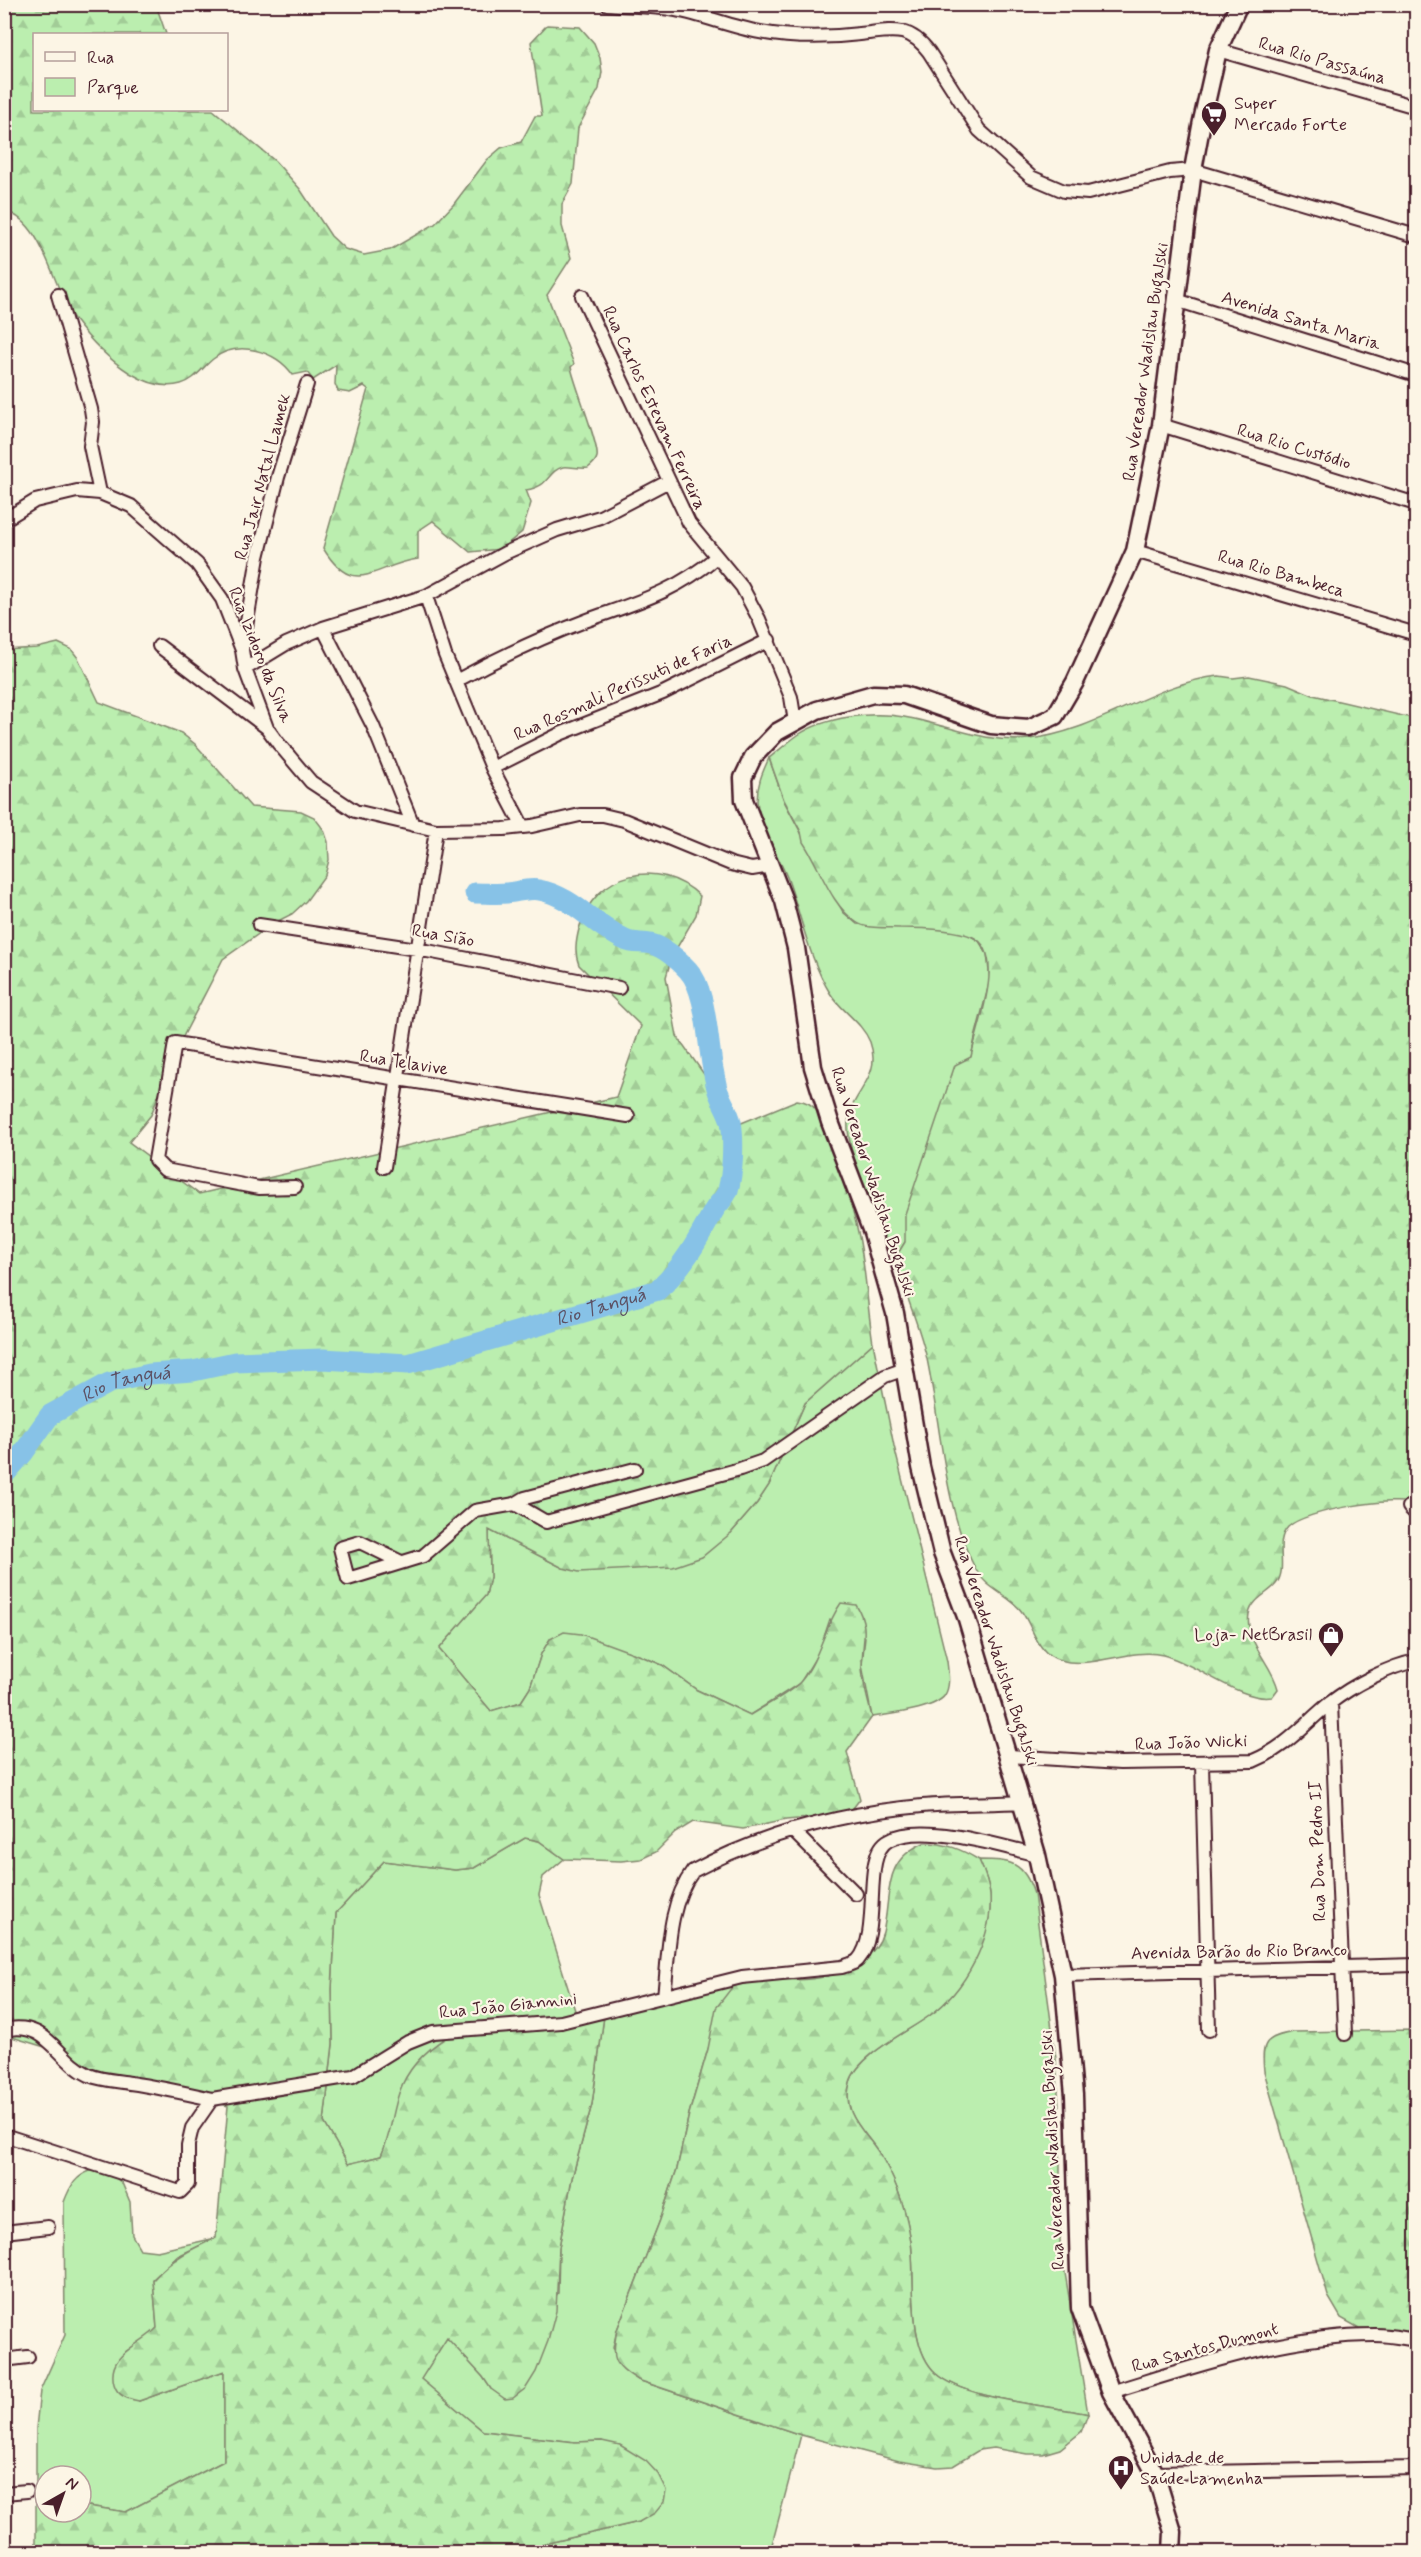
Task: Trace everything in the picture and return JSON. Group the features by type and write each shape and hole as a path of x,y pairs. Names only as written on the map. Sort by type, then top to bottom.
{"main road":[{"name":"Rua Vereador Wadislau Bugalski","path":"1172,2553 1173,2532 1155,2473 1110,2392 1080,2307 1074,2095 1063,1975 1037,1854 968,1620 942,1553 921,1467 895,1313 872,1232 830,1122 813,1067 796,948 784,902 744,800 743,778 753,757 777,732 817,710 873,694 904,695 991,725 1029,728 1055,716 1075,682 1135,551 1161,425 1193,170 1218,50 1239,4"}],"street":[{"path":"607,4 675,10 760,32 801,37 846,36 897,30 910,33 921,41 929,52 979,130 1031,177 1064,191 1088,193 1170,172 1193,170 1416,236"},
{"name":"Rua Rio Passaúna","path":"1218,50 1416,107"},
{"path":"58,296 91,409 93,422 90,446 100,493"},
{"name":"Rua Carlos Estevam Ferreira","path":"582,296 667,482 689,523 715,558 742,587 769,640 791,697 795,722"},
{"name":"Avenida Santa Maria","path":"1176,300 1416,375"},
{"name":"Rua Jair Natal Lamek","path":"242,650 258,557 278,477 307,384"},
{"name":"Rua Rio Custódio","path":"1161,425 1416,504"},
{"path":"245,669 286,644 323,628 426,596 505,553 557,530 600,516 667,482"},
{"name":"Rua Izidoro da Silva","path":"4,520 36,501 77,491 100,493 131,506 197,564 222,599 242,650 245,669 267,728 311,782 355,811 436,830 523,827 580,815 603,815 624,820 731,864 752,869 770,866"},
{"name":"Rua Rio Bambeca","path":"1135,551 1416,634"},
{"path":"456,681 528,644 586,621 629,608 662,593 700,572 715,558"},
{"path":"426,596 445,655 492,768 523,827"},
{"path":"323,628 373,726 413,825"},
{"name":"Rua Rosmali Perissuti de Faria","path":"492,768 560,734 663,693 769,640"},
{"path":"159,646 267,728"},
{"path":"384,1167 436,830"},
{"name":"Rua Sião","path":"259,925 417,949 619,988"},
{"name":"Rua Telavive","path":"295,1186 259,1188 165,1170 155,1160 176,1043 628,1116"},
{"path":"515,1504 546,1522 603,1508 764,1461 885,1376 905,1369"},
{"path":"401,1562 360,1542 339,1548 348,1579 423,1556 475,1510 515,1504 525,1498 635,1468"},
{"name":"Rua João Wicki","path":"1009,1756 1120,1763 1253,1761 1273,1753 1292,1739 1331,1703 1361,1683 1416,1661"},
{"name":"Rua Dom Pedro II","path":"1331,1703 1345,2034"},
{"path":"1202,1763 1209,2030"},
{"path":"664,1996 674,1914 685,1882 693,1871 792,1830 851,1815 922,1806 1023,1802"},
{"path":"792,1830 856,1894"},
{"name":"Rua João Giannini","path":"212,2099 353,2076 408,2042 433,2032 561,2022 742,1977 842,1967 857,1962 866,1949 873,1915 877,1856 881,1846 890,1839 924,1833 1037,1854"},
{"name":"Avenida Barão do Rio Branco","path":"1063,1975 1416,1965"},
{"path":"4,2030 14,2027 29,2028 44,2035 63,2056 92,2076 212,2099 192,2127 188,2145 188,2184 180,2192 4,2135"},
{"path":"4,2232 48,2227"},
{"name":"Rua Santos Dumont","path":"1110,2392 1212,2361 1288,2343 1377,2335 1416,2340"},
{"path":"4,2360 28,2357"},
{"path":"1155,2473 1416,2468"},
{"path":"4,2493 27,2491"}],"green space":[{"path":"4,5 156,5 166,33 33,33 33,111 214,111 275,161 300,189 331,236 345,249 364,255 390,250 435,224 453,205 487,160 501,148 521,142 535,116 542,116 531,42 547,25 580,27 594,43 602,72 599,89 578,128 573,184 562,204 562,226 571,258 547,295 574,364 571,367 573,375 597,451 595,462 588,468 558,469 540,486 526,490 531,503 522,532 501,549 470,552 433,521 418,531 418,559 402,562 366,575 355,576 345,572 334,564 323,548 368,389 364,386 350,393 338,391 335,384 336,365 313,380 307,372 293,375 286,367 267,354 245,349 223,353 186,382 161,385 148,382 130,373 114,361 74,319 38,242 29,228 18,218 5,211"},
{"path":"58,643 71,649 78,658 99,702 181,733 195,744 251,807 301,811 314,817 324,830 328,842 329,860 325,875 306,901 292,914 274,923 223,959 172,1058 151,1115 129,1142 199,1194 616,1097 641,1026 579,965 576,956 576,942 587,909 598,894 613,883 630,876 648,874 666,877 684,884 700,896 696,915 672,956 666,977 677,1036 739,1124 797,1100 805,1102 816,1110 834,1150 861,1246 873,1343 805,1403 769,1485 757,1503 731,1533 702,1557 673,1567 579,1572 563,1568 489,1530 490,1577 486,1595 439,1649 491,1711 521,1702 530,1688 541,1654 550,1639 564,1632 581,1634 662,1665 697,1690 750,1715 797,1686 813,1662 841,1603 856,1605 864,1628 862,1671 872,1717 847,1752 860,1799 850,1812 833,1816 786,1820 743,1829 693,1822 675,1833 656,1852 641,1859 621,1861 564,1859 539,1841 525,1838 474,1868 455,1870 384,1861 336,1913 332,1989 333,2044 324,2122 348,2164 381,2156 402,2084 425,2054 447,2037 604,2016 592,2104 572,2178 559,2247 556,2311 536,2372 526,2388 513,2398 505,2399 491,2389 447,2338 421,2379 483,2431 575,2442 602,2441 620,2445 646,2461 658,2474 666,2490 664,2502 655,2513 639,2522 509,2552 36,2552 36,2524 93,2524 93,2507 126,2512 224,2461 224,2371 139,2401 120,2394 115,2388 113,2374 115,2365 126,2351 157,2328 153,2280 182,2255 216,2238 228,2106 161,2085 84,2071 48,2048 5,2035 4,650 37,648"},
{"path":"1219,676 1233,678 1249,676 1287,684 1313,695 1416,719 1416,1504 1390,1502 1350,1506 1312,1515 1288,1527 1282,1540 1280,1578 1273,1588 1253,1604 1249,1614 1254,1643 1275,1679 1278,1689 1272,1697 1247,1694 1176,1659 1163,1655 1137,1654 1085,1662 1052,1657 1041,1647 1017,1606 986,1583 976,1570 965,1546 950,1494 924,1346 894,1260 905,1242 905,1214 955,1065 971,1057 987,993 988,959 983,946 973,937 965,934 927,929 871,927 861,925 847,914 832,895 803,842 801,832 784,800 769,758 809,729 835,720 864,715 904,717 997,739 1029,739 1054,735 1102,718 1171,688 1195,680"},
{"path":"769,758 784,801 843,912 857,924 961,930 979,941 987,954 990,980 964,1093 905,1242 894,1260 858,1170 849,1135 850,1111 870,1075 873,1055 870,1042 862,1028 830,993 816,966 787,877 761,820 757,801 758,790"},
{"path":"873,1343 894,1446 947,1661 948,1687 940,1700 922,1708 872,1717 862,1665 865,1637 830,1619 819,1652 800,1683 750,1715 697,1690 662,1665 641,1656 614,1647 550,1639 541,1654 530,1688 521,1702 491,1711 439,1649 486,1595 490,1577 489,1530 563,1568 731,1533 769,1485 805,1403"},
{"path":"525,1838 539,1841 564,1859 543,1877 539,1895 578,2020 400,2091 388,2140 381,2156 348,2164 324,2122 333,2044 332,1989 336,1913 384,1861 455,1870 474,1868"},
{"path":"924,1843 953,1847 979,1860 990,1895 987,1929 974,1963 954,1993 929,2016 873,2053 855,2072 850,2082 849,2105 852,2115 878,2151 898,2190 911,2242 916,2330 920,2346 936,2373 966,2390 1088,2414 1081,2432 1060,2449 1043,2454 1027,2454 993,2448 979,2450 953,2466 937,2467 899,2461 801,2435 638,2380 623,2370 614,2354 617,2330 660,2220 677,2169 689,2114 708,2049 716,2008 740,1977 784,1980 817,1978 845,1970 861,1961 880,1941 895,1869 910,1850"},
{"path":"979,1860 1008,1862 1015,1865 1026,1875 1034,1894 1056,2059 1060,2125 1060,2242 1088,2414 966,2390 936,2373 920,2346 916,2330 911,2242 898,2190 878,2151 852,2115 849,2105 850,2082 855,2072 873,2053 942,2006 964,1978 973,1962 987,1928 990,1911 989,1886"},
{"path":"740,1977 708,2049 689,2114 677,2169 660,2220 617,2330 613,2348 638,2380 801,2435 770,2552 509,2552 639,2522 602,2441 575,2442 483,2431 420,2379 447,2337 491,2389 558,2293 559,2247 572,2178 592,2104 604,2016"},
{"path":"1416,2030 1416,2332 1359,2328 1341,2318 1328,2296 1264,2071 1263,2053 1267,2042 1271,2039 1294,2032"},
{"path":"93,2170 112,2175 122,2183 130,2202 132,2235 140,2249 157,2251 216,2238 178,2256 153,2279 157,2328 150,2336 125,2352 139,2401 224,2371 224,2461 126,2512 93,2507 93,2464 36,2464 36,2428 40,2391 65,2335 64,2202 74,2182"}],"waterway":[{"name":"Rio Tanguá","path":"4,1475 24,1452 50,1415 109,1383 150,1374 193,1371 235,1362 323,1359 408,1364 658,1290 675,1272 727,1193 732,1165 731,1122 717,1089 702,999 694,978 681,963 661,948 625,940 551,893 531,889 503,893 475,893"}],"place":[{"name":"Super Mercado Forte","path":"1214,137"},
{"name":"Loja- NetBrasil","path":"1331,1658"},
{"name":"Unidade de Saúde Lamenha","path":"1121,2491"}]}
